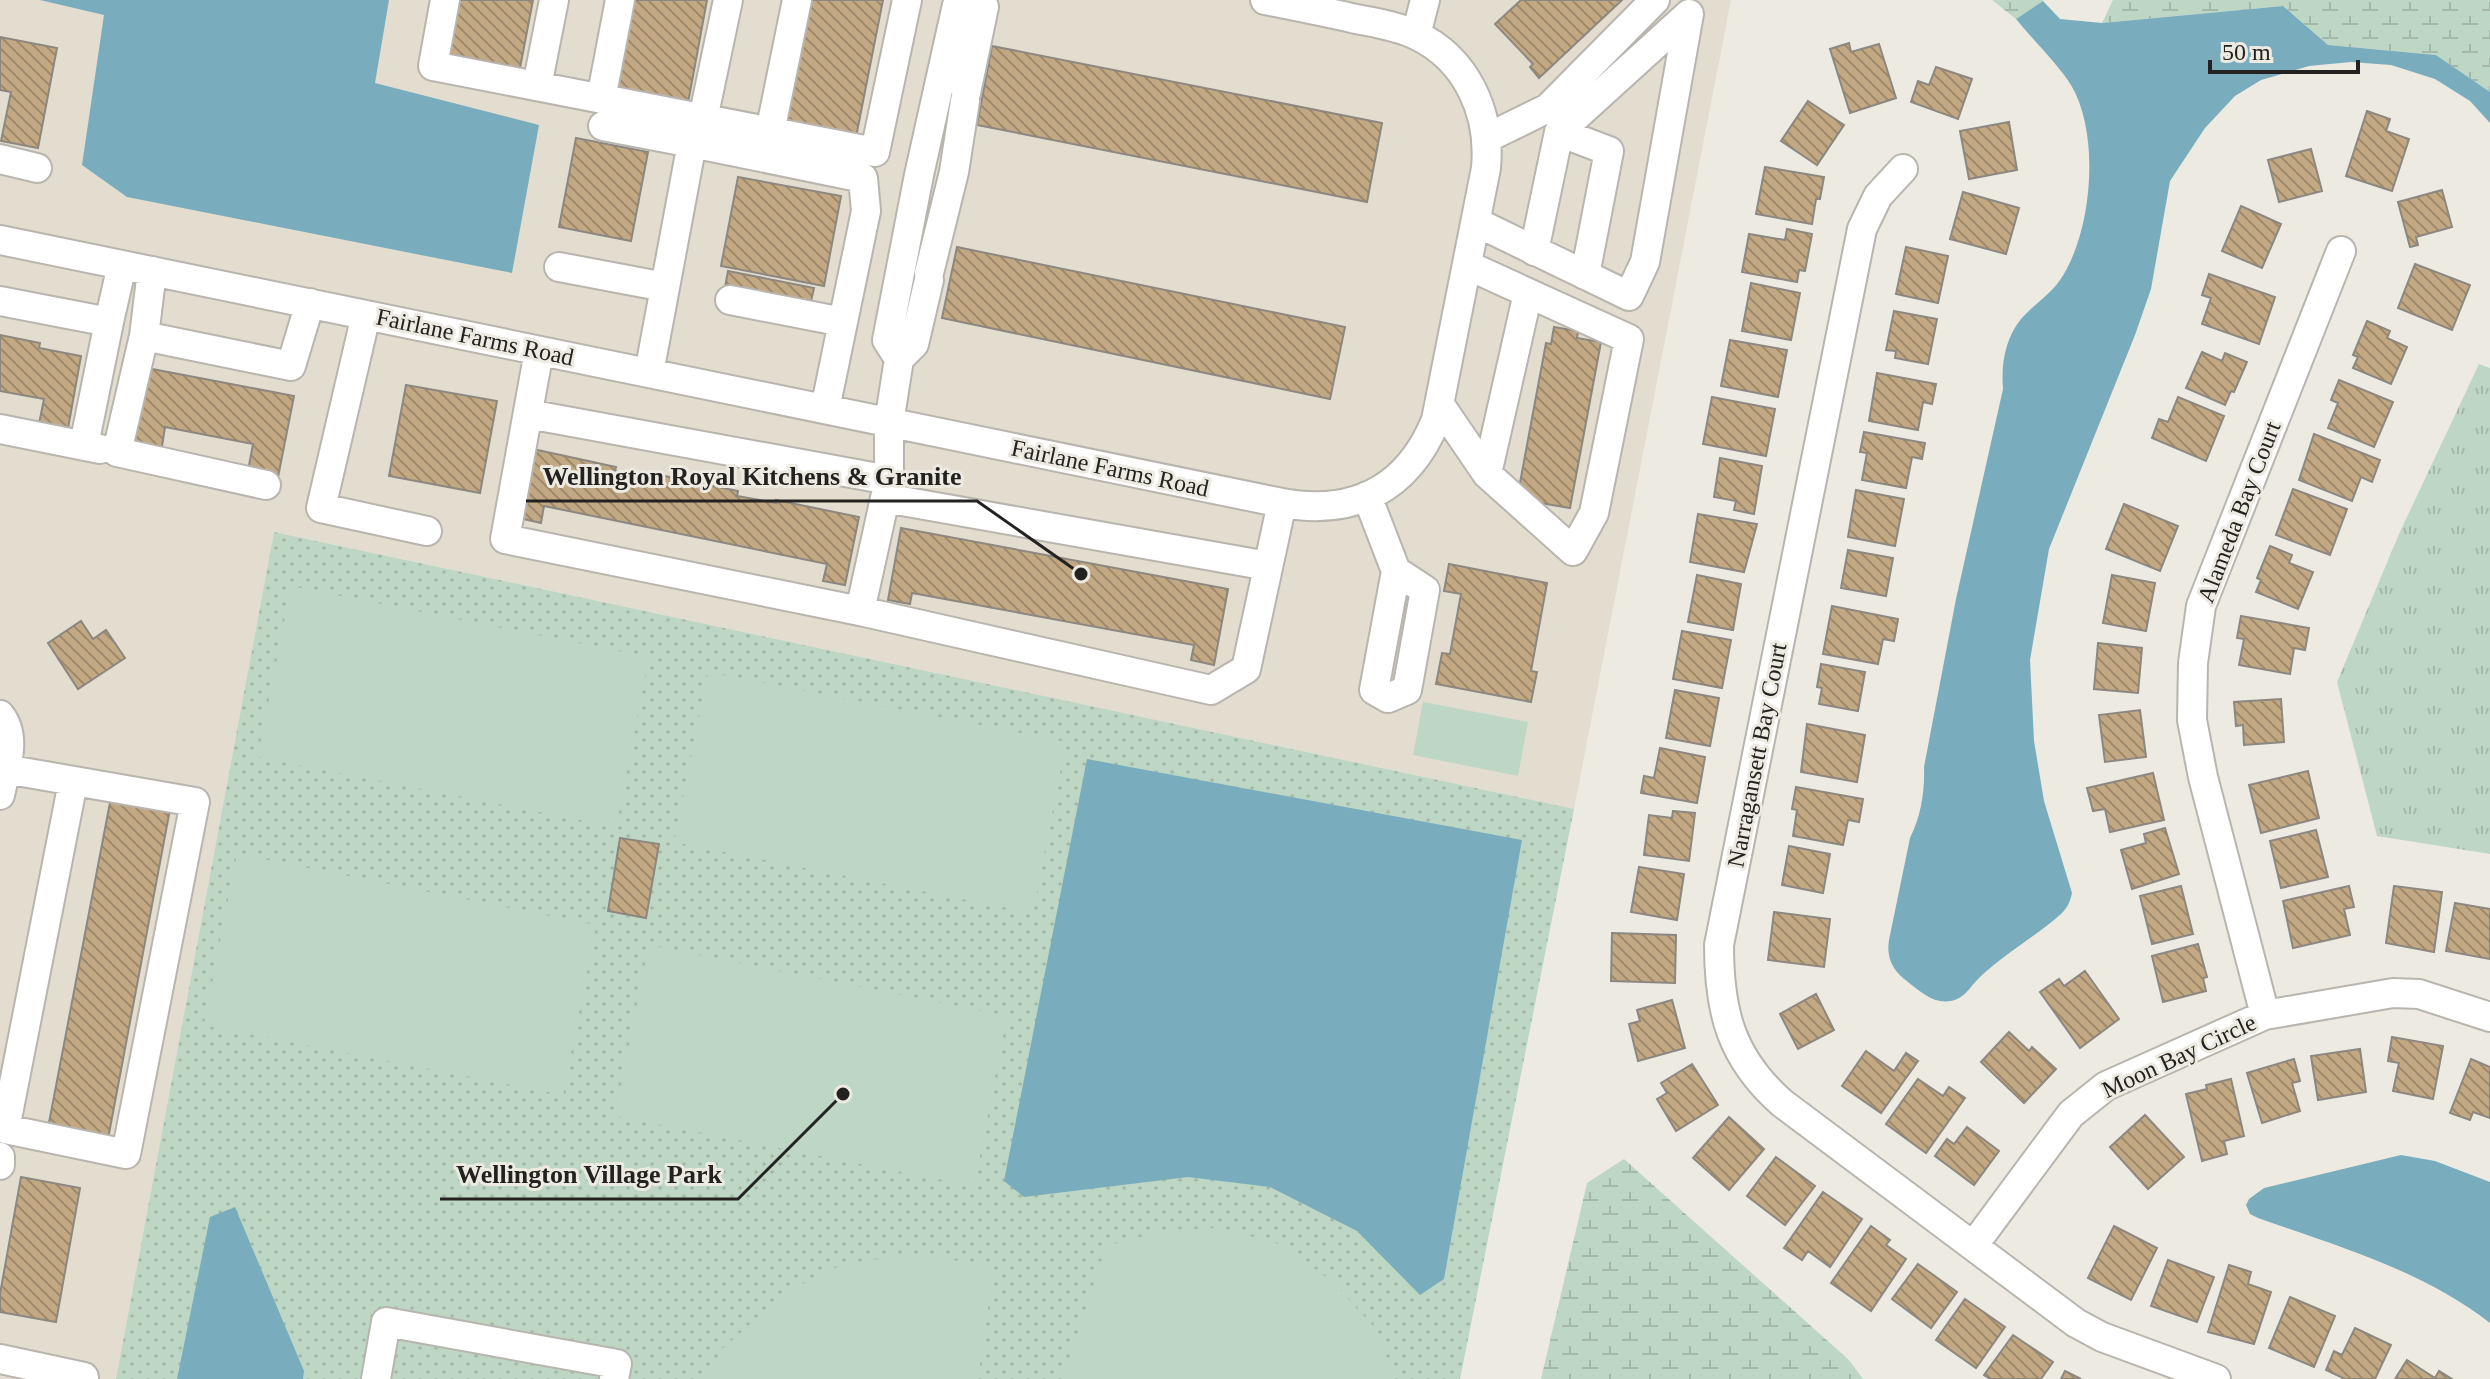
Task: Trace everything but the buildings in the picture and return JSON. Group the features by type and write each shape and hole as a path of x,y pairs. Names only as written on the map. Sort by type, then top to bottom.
{"street":[{"path":"445,0 433,66 537,86 602,112 698,131 863,178 866,211 825,409"},
{"path":"537,86 554,0"},
{"path":"602,112 620,0"},
{"path":"649,373 728,0"},
{"path":"770,132 797,0"},
{"path":"698,131 770,132 875,152 907,0"},
{"path":"899,359 887,340 919,175 957,5 966,0"},
{"path":"860,611 887,489 889,423 899,359 914,344 954,172 965,97 984,7 977,0"},
{"name":"Fairlane Farms Road","path":"0,240 1282,503 1323,507 1353,502 1393,481 1414,460 1431,434 1440,405 1476,222 1486,168 1487,138 1481,108 1467,80 1441,51 1416,35 1332,7 1265,0"},
{"path":"1416,35 1425,0"},
{"path":"1487,138 1548,108 1655,0"},
{"path":"1476,222 1534,251 1629,296 1645,262 1689,14 1559,132 1534,251"},
{"path":"1559,132 1609,151 1585,275"},
{"path":"0,159 37,168"},
{"name":"Narragansett Bay Court","path":"1903,169 1878,196 1862,229 1719,945 1719,980 1732,1039 1762,1085 1973,1246"},
{"name":"Alameda Bay Court","path":"2265,1015 2203,777 2192,720 2193,663 2201,606 2341,251"},
{"path":"84,445 122,265"},
{"path":"1440,405 1487,474 1573,551 1594,513 1629,339 1467,265"},
{"path":"559,267 665,287"},
{"path":"117,452 144,336 152,271"},
{"path":"1487,474 1528,293"},
{"path":"730,300 843,322"},
{"path":"0,301 109,322"},
{"path":"144,336 291,366 310,303"},
{"path":"366,315 321,508 427,531"},
{"path":"539,351 505,539 860,611 1211,690 1246,669 1282,503"},
{"path":"528,414 1268,566"},
{"path":"0,429 266,485"},
{"path":"1367,496 1396,571"},
{"path":"0,715 9,731 2,782 73,782 195,802 126,1154 3,1129 73,782"},
{"name":"Moon Bay Circle","path":"1973,1246 2071,1114 2106,1086 2265,1015 2393,993 2419,994 2490,1017"},
{"path":"0,1157 0,1165"},
{"path":"1973,1246 2076,1323 2102,1337 2216,1379"},
{"path":"376,1379 386,1322 617,1364 614,1379"},
{"path":"0,1359 84,1379"}],"shaded area":[{"path":"0,0 1731,0 1574,809 274,532 116,1379 0,1379"}],"green space":[{"path":"1992,0 2043,0 2043,1 2016,19"},
{"path":"2113,0 2490,0 2490,92 2436,55 2328,45 2283,6 2102,23"},
{"path":"2479,364 2490,368 2490,854 2377,836 2337,682 2399,534"},
{"path":"274,532 1574,809 1460,1379 116,1379"},
{"path":"291,586 649,657 616,827 258,757"},
{"path":"708,672 1066,742 1033,913 674,842"},
{"path":"1423,702 1528,722 1518,776 1413,755"},
{"path":"237,854 596,925 563,1095 204,1025"},
{"path":"649,945 1007,1016 974,1186 615,1116"},
{"path":"1624,1159 1849,1360 1863,1379 1541,1379 1587,1183"},
{"path":"1220,1228 1276,1243 1331,1280 1375,1328 1395,1379 1064,1379 1106,1246 1166,1230"},
{"path":"910,1254 994,1266 978,1379 706,1379 722,1349 786,1292 841,1265"}],"water":[{"path":"40,0 389,0 375,83 539,125 512,273 127,197 82,165 104,15"},
{"path":"2043,1 2060,19 2102,23 2283,6 2328,45 2436,55 2490,92 2490,123 2470,101 2435,79 2391,65 2351,62 2309,66 2261,80 2235,96 2205,128 2170,181 2151,289 2049,549 2030,660 2034,741 2044,801 2072,893 2061,914 1989,969 1963,995 1956,1000 1939,1001 1918,990 1898,973 1890,958 1889,940 1910,838 1922,803 1924,767 1956,599 2003,389 2005,352 2021,319 2056,286 2071,260 2079,237 2089,184 2086,130 2071,85 2016,19"},
{"path":"1087,759 1522,840 1444,1279 1420,1295 1357,1231 1270,1187 1188,1177 1024,1197 1004,1181"},
{"path":"2401,1155 2435,1161 2490,1182 2490,1323 2464,1304 2408,1274 2258,1218 2250,1214 2246,1205 2264,1188"},
{"path":"235,1207 304,1371 303,1379 177,1379 210,1217"}],"place":[{"name":"Wellington Royal Kitchens & Granite","path":"1081,574"},
{"name":"Wellington Village Park","path":"843,1094"}]}
